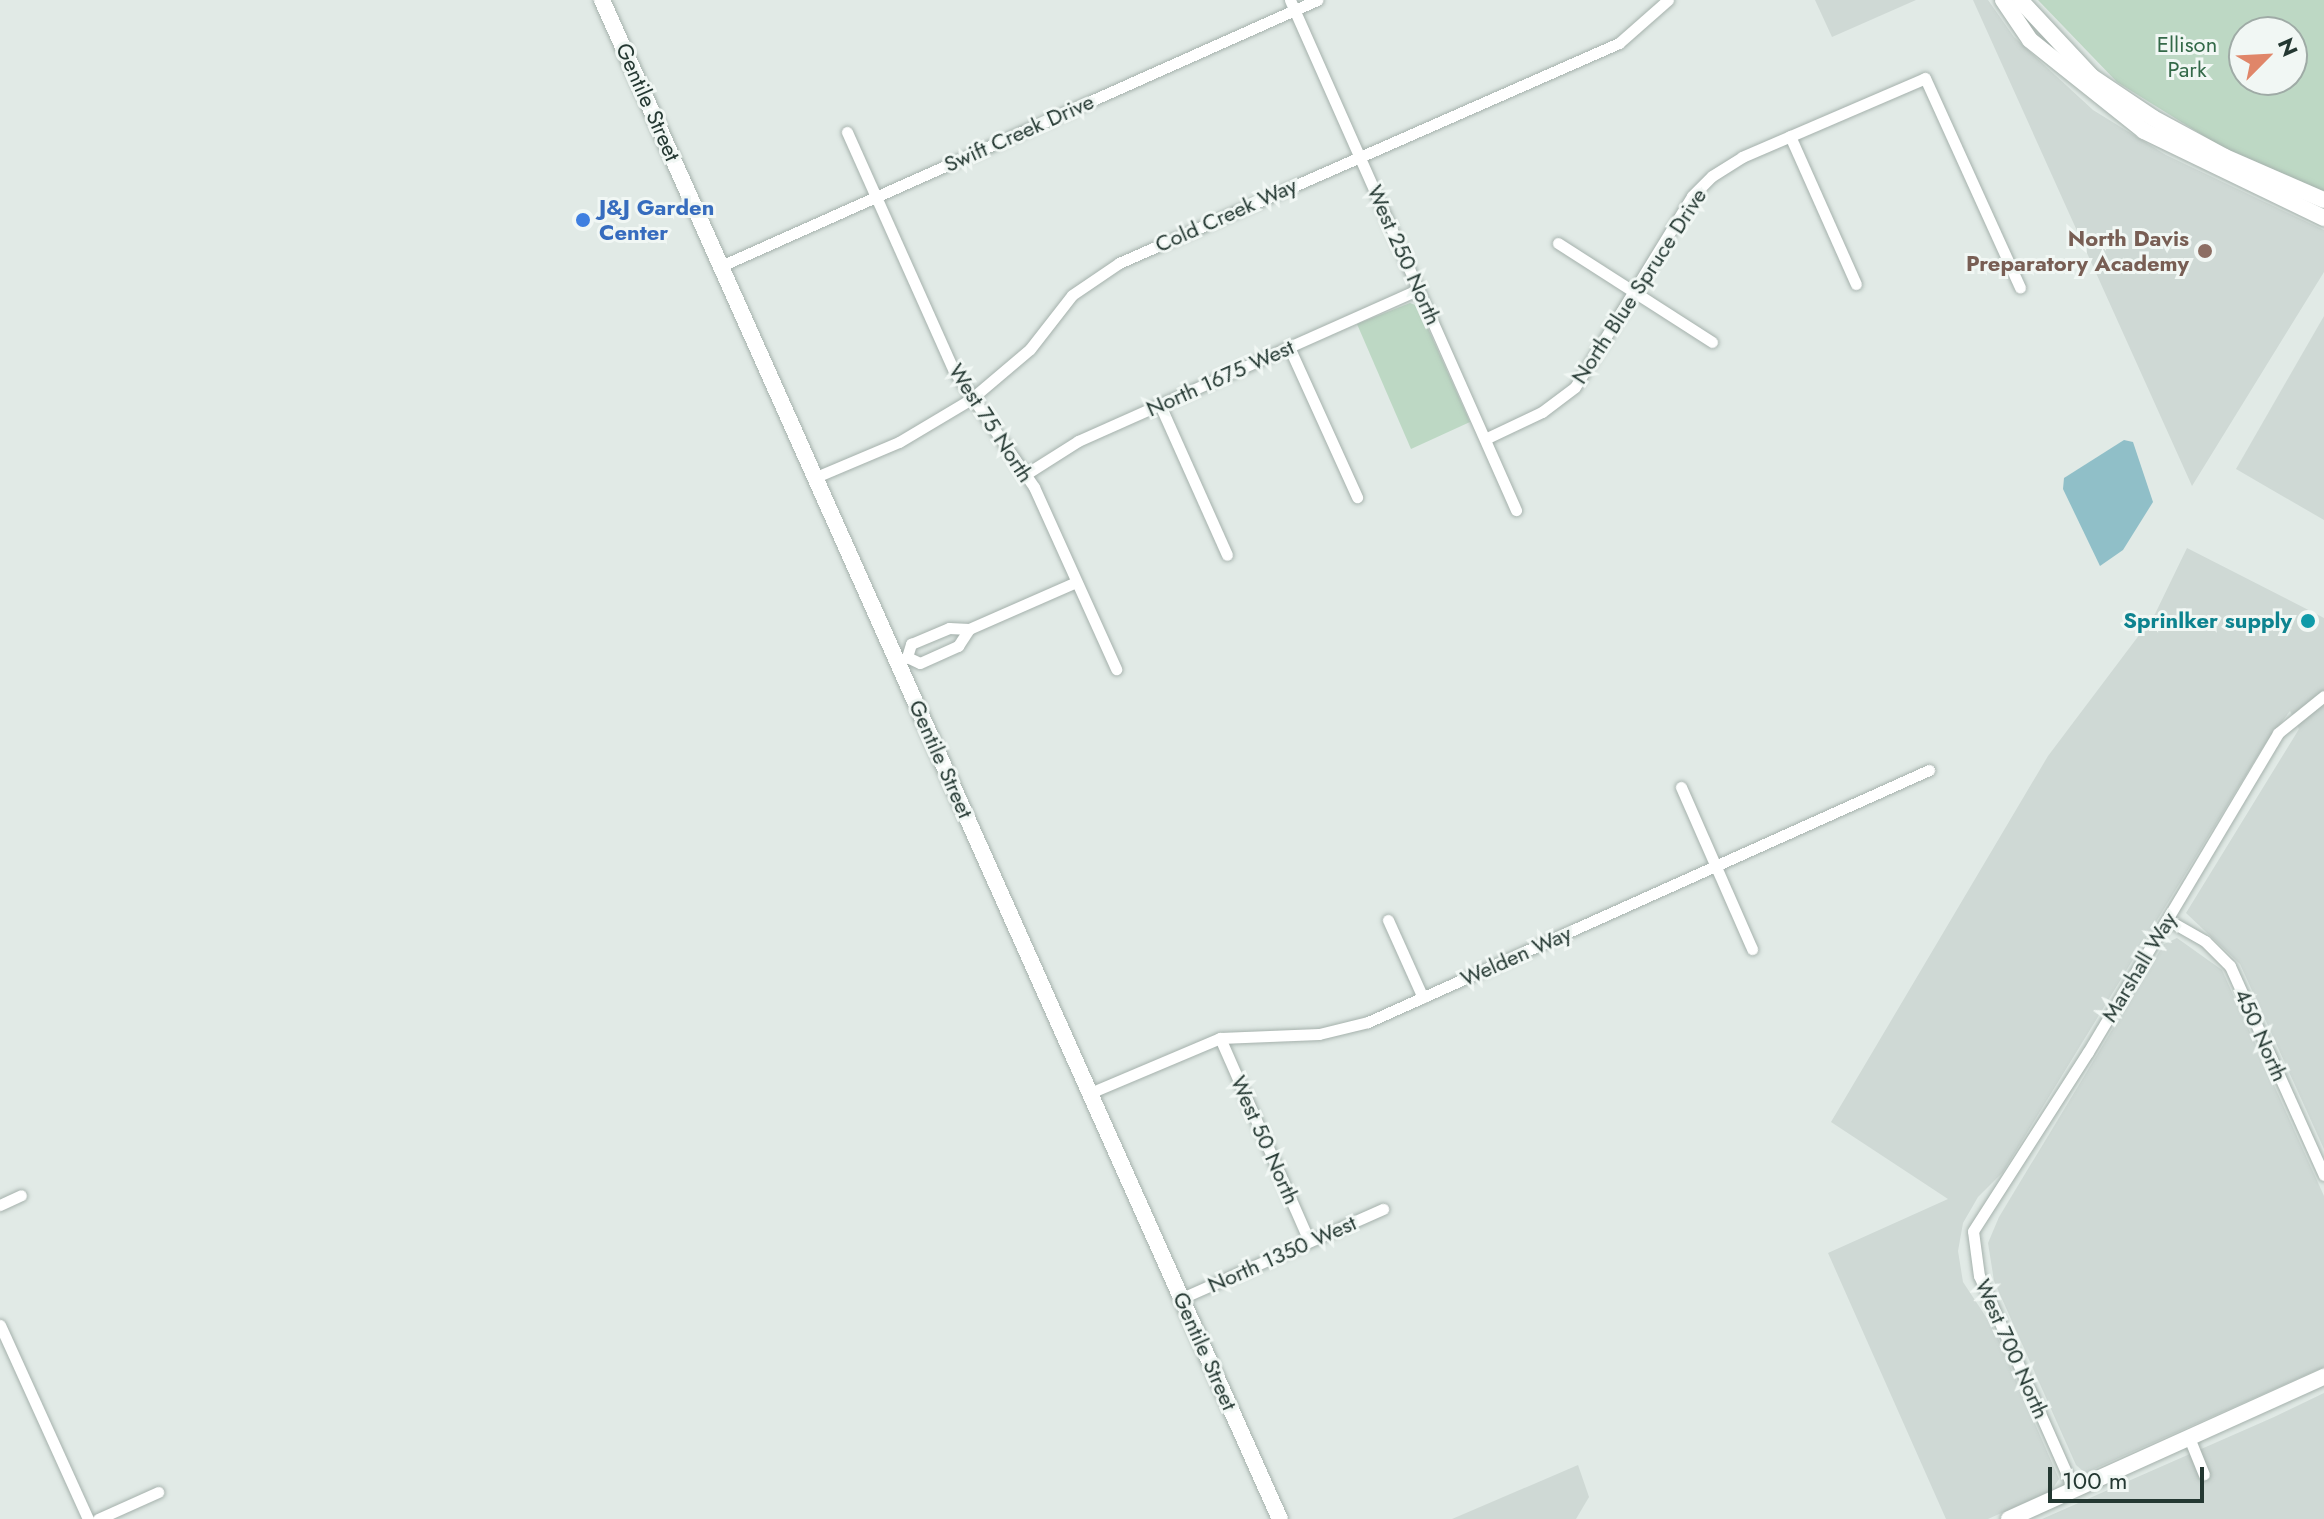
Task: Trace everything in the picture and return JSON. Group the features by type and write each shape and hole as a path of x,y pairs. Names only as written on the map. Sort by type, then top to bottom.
{"main road":[{"name":"Gentile Street","path":"602,0 816,477 902,659 1090,1093 1280,1519"},
{"path":"2003,0 2030,40 2144,131 2324,218"},
{"path":"2020,0 2092,77 2153,118 2324,200"},
{"path":"2009,1519 2318,1381"}],"street":[{"name":"Swift Creek Drive","path":"721,266 1292,5 1317,0"},
{"name":"Cold Creek Way","path":"816,477 899,442 971,399 1030,349 1072,295 1119,263 1619,43 1668,0"},
{"name":"West 250 North","path":"1292,5 1516,510"},
{"name":"North Blue Spruce Drive","path":"1485,439 1542,412 1575,387 1692,196 1712,176 1790,136 1925,78 2020,287"},
{"name":"West 75 North","path":"847,132 954,371 1026,474 1116,669"},
{"path":"1790,136 1856,284"},
{"path":"1558,243 1712,342"},
{"name":"North 1675 West","path":"1026,474 1078,441 1419,289"},
{"path":"1289,347 1357,497"},
{"path":"1160,405 1227,555"},
{"path":"969,629 958,646 920,663 902,659 911,644 949,628 969,629 1076,582"},
{"name":"Marshall Way","path":"1972,1250 1973,1231 1984,1208 2013,1172 2168,920 2278,733 2324,696"},
{"name":"Welden Way","path":"1090,1093 1220,1038 1319,1034 1368,1022 1929,770"},
{"path":"1681,787 1752,949"},
{"path":"1388,920 1423,998"},
{"name":"450 North","path":"2168,920 2205,941 2230,966 2324,1175"},
{"name":"West 50 North","path":"1220,1038 1309,1241"},
{"path":"0,1205 21,1195"},
{"name":"North 1350 West","path":"1182,1298 1383,1209"},
{"name":"West 700 North","path":"1972,1250 1979,1276 2074,1490"},
{"path":"0,1325 88,1519"},
{"path":"2190,1440 2204,1474"},
{"path":"98,1519 158,1492"}],"shaded area":[{"path":"1815,0 1916,0 1832,37"},
{"name":"North Davis Preparatory Academy","path":"1973,0 1988,0 2014,37 2093,110 2166,155 2324,230 2324,272 2192,486"},
{"path":"2324,316 2324,520 2236,469"},
{"path":"2187,548 2324,618 2324,1149 2240,964 2186,913 2299,729 2290,711 2263,747 2003,1172 1978,1197 1963,1223 1958,1251 1963,1282 1994,1329 2059,1479 2051,1491 1988,1519 1946,1519 1828,1253 1948,1199 1831,1122 2048,756 2155,614"},
{"path":"2177,938 2222,970 2324,1196 2324,1367 2085,1473 2076,1465 1994,1281 1988,1243 1999,1217 2164,944"},
{"path":"2324,1393 2324,1519 2042,1519 2274,1417"},
{"path":"1578,1465 1589,1497 1576,1519 1452,1519"}],"green space":[{"name":"Ellison Park","path":"2038,0 2324,0 2324,192 2220,146 2117,82"},
{"path":"1410,303 1418,306 1470,422 1411,449 1357,324"}],"water":[{"path":"2124,440 2133,442 2153,502 2123,550 2100,566 2063,489 2064,478"}],"place":[{"name":"J&J Garden Center","path":"583,220"},
{"name":"North Davis Preparatory Academy","path":"2205,251"},
{"name":"Sprinlker supply","path":"2308,621"}]}
